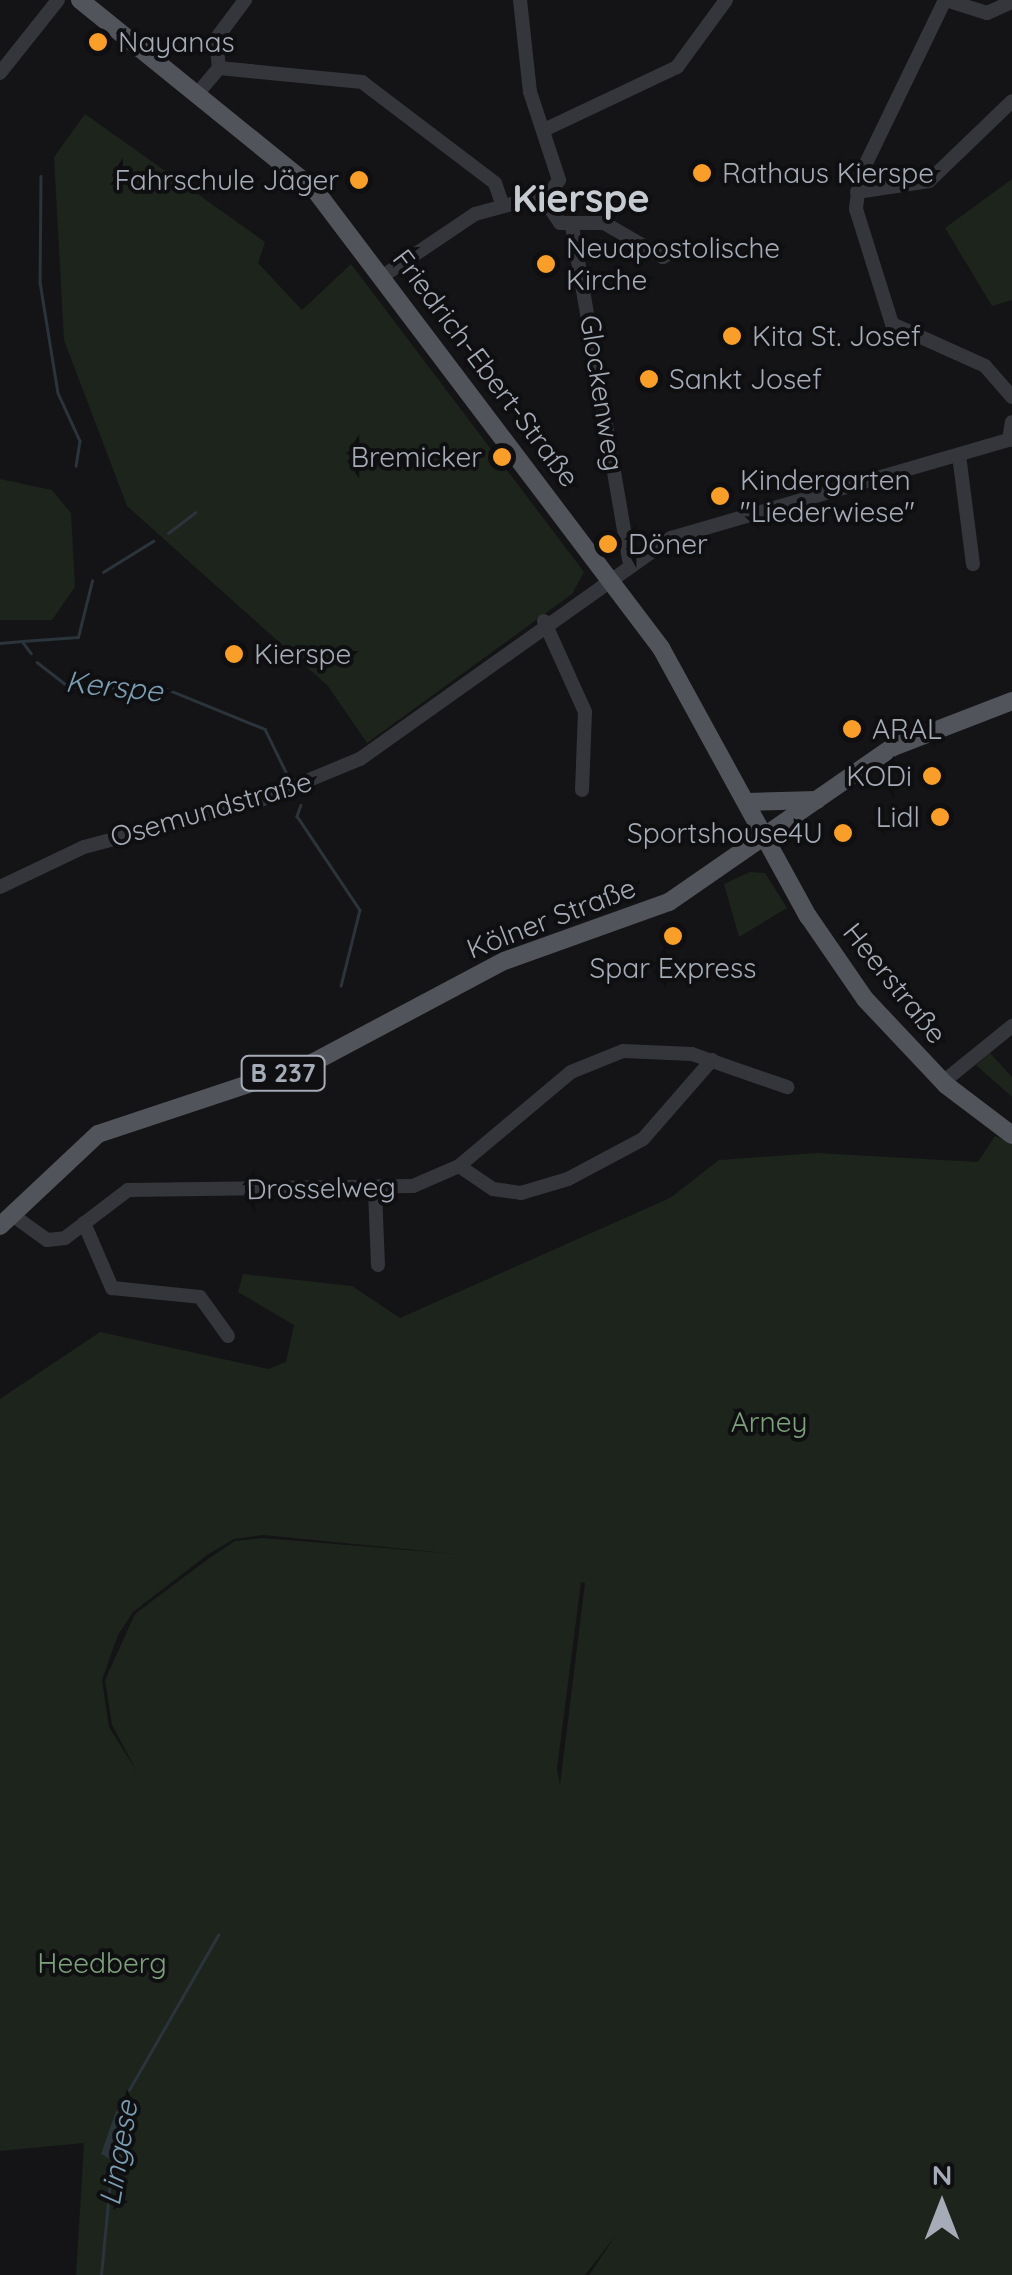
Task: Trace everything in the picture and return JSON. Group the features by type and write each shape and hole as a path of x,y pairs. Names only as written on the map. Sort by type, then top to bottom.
{"main road":[{"name":"Friedrich-Ebert-Straße","path":"80,0 301,174 661,648 766,840"},
{"name":"Kölner Straße","path":"6,1220 98,1134 336,1053 504,961 669,902 766,840 912,736 1012,700"},
{"path":"747,802 817,800"},
{"name":"Heerstraße","path":"766,840 847,975 943,1082 1012,1135"}],"street":[{"path":"0,73 58,0"},
{"path":"198,93 219,68 216,39 246,0"},
{"path":"382,276 502,202 542,196 560,170 523,62 520,0"},
{"path":"546,129 677,66 726,0"},
{"path":"1012,2 987,13 946,0 857,192 892,324 985,366 1012,397"},
{"path":"219,68 373,87 496,183 502,202"},
{"path":"857,192 929,181 1012,101"},
{"path":"542,196 552,218 572,226 604,223 663,257 682,248"},
{"name":"Glockenweg","path":"572,226 629,560"},
{"path":"1011,441 1012,422"},
{"name":"Osemundstraße","path":"0,886 84,847 340,770 629,560 712,522 1011,441"},
{"path":"958,455 973,564"},
{"path":"544,621 585,712 582,790"},
{"path":"943,1082 1012,1026"},
{"name":"Drosselweg","path":"6,1220 48,1240 84,1223 128,1190 375,1190 459,1166 571,1072 623,1052 712,1060 787,1087"},
{"path":"459,1166 493,1189 521,1193 568,1179 643,1139 712,1060"},
{"path":"375,1190 378,1265"},
{"path":"84,1223 112,1288 200,1297 228,1336"}],"green space":[{"path":"85,114 265,242 258,263 302,310 351,264 584,572 572,594 367,743 328,686 127,506 64,340 54,157"},
{"path":"1012,179 1012,300 992,306 945,228"},
{"path":"0,479 52,490 71,513 75,587 52,620 0,620"},
{"path":"750,872 765,873 787,908 739,937 724,884"},
{"path":"990,1053 1012,1077 1012,1097 976,1065"},
{"path":"995,1136 1012,1143 1012,2275 589,2275 617,2234 585,2275 76,2275 84,2143 0,2151 0,1399 100,1332 268,1369 286,1362 294,1325 238,1292 243,1274 352,1286 400,1318 670,1198 719,1160 816,1153 978,1162","holes":["263,1535 456,1554 263,1538 235,1541 208,1559 135,1614 105,1680 112,1725 136,1770 109,1727 102,1680 118,1635 133,1612 207,1555 234,1539","581,1582 585,1583 560,1785 557,1769"]}],"water":[{"path":"116,2111 130,2115 133,2137 119,2164 101,2154"}],"waterway":[{"path":"41,176 40,282 58,393 80,441 76,466"},
{"path":"168,533 195,513"},
{"path":"103,572 153,541"},
{"path":"22,641 78,637 92,581"},
{"name":"Kerspe","path":"0,643 22,641 31,653"},
{"name":"Kerspe","path":"37,662 69,687 164,688 265,729 286,772"},
{"name":"Kerspe","path":"301,805 297,816 360,910 341,986"},
{"name":"Lingese","path":"129,2090 218,1935"},
{"name":"Lingese","path":"101,2275 112,2161"}],"place":[{"name":"Nayanas","path":"98,42"},
{"name":"Rathaus Kierspe","path":"702,173"},
{"name":"Fahrschule Jäger","path":"359,180"},
{"name":"Neuapostolische Kirche","path":"546,264"},
{"name":"Kita St. Josef","path":"732,336"},
{"name":"Sankt Josef","path":"649,379"},
{"name":"Bremicker","path":"502,457"},
{"name":"Kindergarten \"Liederwiese\"","path":"720,496"},
{"name":"Döner","path":"608,544"},
{"name":"Kierspe","path":"234,654"},
{"name":"ARAL","path":"852,729"},
{"name":"KODi","path":"932,776"},
{"name":"Lidl","path":"940,817"},
{"name":"Sportshouse4U","path":"843,833"},
{"name":"Spar Express","path":"673,936"}],"district":[{"name":"Kierspe","path":"581,199"}],"park label":[{"name":"Arney","path":"769,1422"},
{"name":"Heedberg","path":"102,1963"}]}
